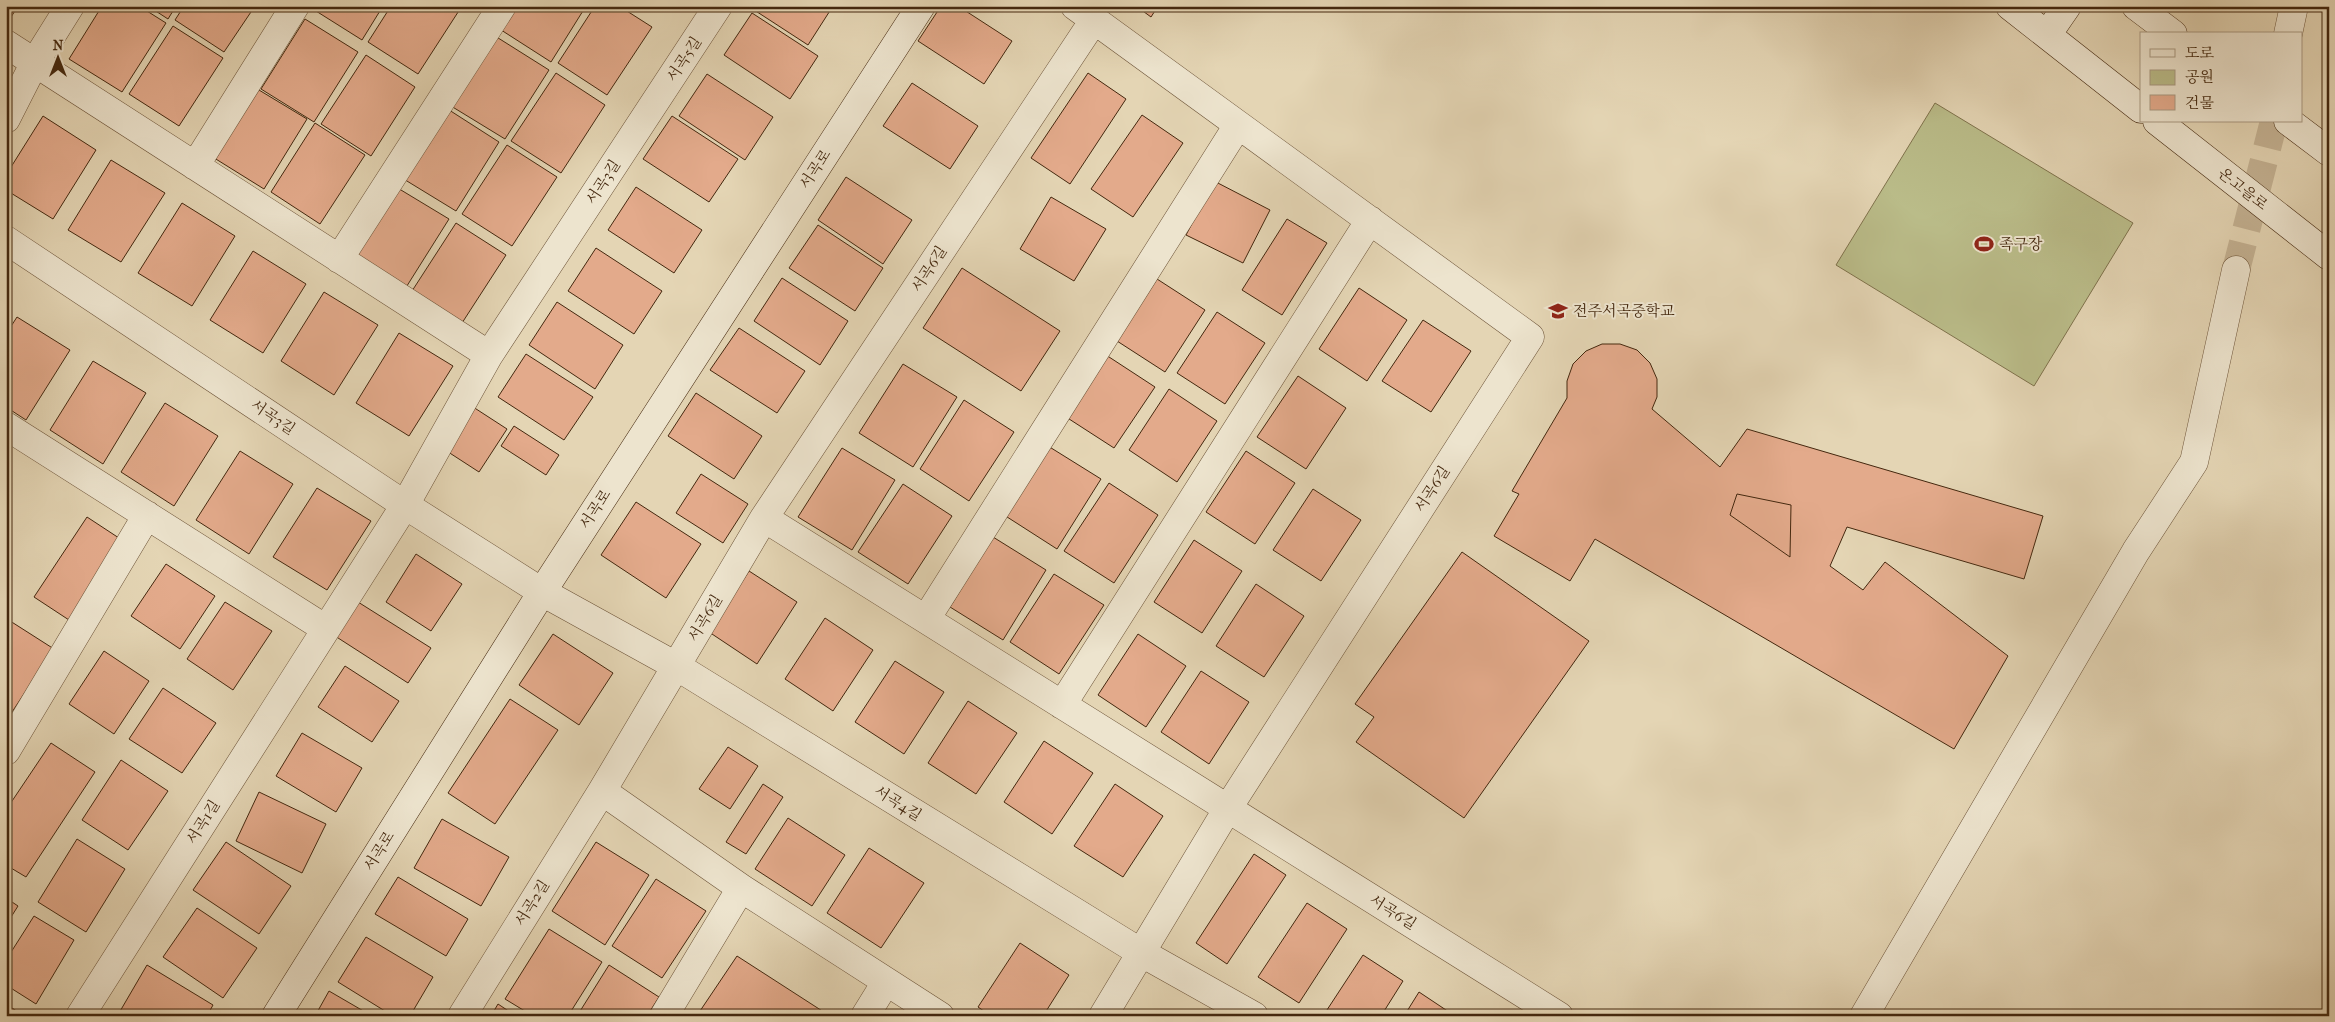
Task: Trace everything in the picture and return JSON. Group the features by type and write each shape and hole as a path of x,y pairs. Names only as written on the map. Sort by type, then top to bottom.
{"street":[{"path":"6,119 35,62 70,6"},
{"path":"195,166 295,6"},
{"path":"340,259 502,6"},
{"name":"서곡5길","path":"666,86 718,6"},
{"name":"서곡로","path":"276,1016 542,592 921,6"},
{"path":"2010,6 2140,108"},
{"path":"2047,35 2067,6"},
{"path":"2136,6 2169,32"},
{"path":"2288,32 2294,6"},
{"name":"서곡6길","path":"676,666 764,518 1084,13 1530,337 1228,808 1140,952"},
{"path":"6,44 489,355"},
{"name":"서곡3길","path":"405,505 489,355 666,86"},
{"name":"온고을로","path":"2158,122 2323,252"},
{"path":"2289,122 2328,151"},
{"path":"926,619 1238,125"},
{"path":"1062,705 1370,220"},
{"name":"서곡3길","path":"6,240 405,505 542,592"},
{"path":"1864,1016 2136,551 2194,462 2236,270"},
{"path":"8,431 147,515 326,629"},
{"name":"서곡1길","path":"80,1016 405,505"},
{"path":"6,751 147,515"},
{"name":"서곡6길","path":"764,518 1559,1016"},
{"name":"서곡4길","path":"542,592 676,666 1140,952 1254,1016"},
{"name":"서곡2길","path":"462,1016 602,791 676,666"},
{"path":"602,791 741,888 940,1016"},
{"path":"664,1016 741,888"},
{"path":"1102,1016 1140,952"},
{"path":"865,1016 886,982"}],"green space":[{"name":"족구장","path":"1935,103 2133,223 2034,386 1836,265"}],"building":[{"path":"6,6 18,6 6,25"},
{"path":"102,6 139,6 166,23 122,92 69,59"},
{"path":"148,6 176,6 168,19"},
{"path":"184,6 255,6 224,52 175,20"},
{"path":"308,6 383,6 362,40"},
{"path":"391,6 462,6 418,74 368,42"},
{"path":"512,6 586,6 551,62 498,28"},
{"path":"595,6 619,6 652,27 607,95 558,63"},
{"path":"748,6 833,6 808,45"},
{"path":"941,6 958,6 1012,41 984,84 918,41"},
{"path":"1136,6 1158,6 1151,17"},
{"path":"752,13 818,56 790,99 724,55"},
{"path":"305,19 358,52 314,122 261,89"},
{"path":"173,26 223,58 179,126 129,94"},
{"path":"495,36 549,70 505,139 451,106"},
{"path":"366,55 415,87 371,156 321,124"},
{"path":"556,73 605,105 561,173 511,141"},
{"path":"1088,73 1126,99 1070,184 1031,158"},
{"path":"707,74 773,117 745,160 679,116"},
{"path":"912,83 978,126 950,169 883,126"},
{"path":"254,87 307,119 264,189 211,156"},
{"path":"446,108 499,142 456,211 402,178"},
{"path":"1142,115 1183,143 1133,217 1091,189"},
{"path":"43,116 96,150 53,219 6,190 6,175"},
{"path":"672,116 738,159 709,202 643,159"},
{"path":"315,123 365,155 320,224 271,192"},
{"path":"507,145 557,177 512,246 462,214"},
{"path":"111,160 165,193 121,262 68,230"},
{"path":"846,177 912,220 883,264 818,220"},
{"path":"1214,181 1270,210 1243,263 1186,235"},
{"path":"396,187 449,219 405,289 352,256"},
{"path":"636,187 702,230 674,273 608,230"},
{"path":"1051,197 1106,229 1074,281 1020,249"},
{"path":"182,203 235,236 192,306 138,273"},
{"path":"1287,219 1327,243 1282,315 1242,290"},
{"path":"456,223 506,255 462,323 412,291"},
{"path":"818,225 883,268 855,311 789,268"},
{"path":"596,248 662,291 634,334 568,291"},
{"path":"253,251 306,284 263,353 210,320"},
{"path":"962,268 1060,331 1021,391 923,328"},
{"path":"782,278 848,321 820,365 754,321"},
{"path":"1157,279 1205,310 1165,372 1117,341"},
{"path":"1359,288 1407,320 1367,381 1319,349"},
{"path":"324,292 378,325 334,395 281,361"},
{"path":"557,302 623,345 595,389 529,345"},
{"path":"1217,312 1265,343 1225,404 1177,373"},
{"path":"17,317 70,350 26,420 6,407 6,334"},
{"path":"1423,320 1471,351 1431,412 1382,381"},
{"path":"739,328 805,371 777,413 710,370"},
{"path":"399,333 453,366 409,436 356,403"},
{"path":"1602,344 1620,344 1637,350 1650,363 1657,379 1657,397 1652,409 1720,467 1747,429 2043,516 2024,579 1847,527 1830,566 1863,590 1885,562 2008,656 1954,749 1595,539 1570,581 1494,536 1519,494 1512,491 1567,398 1567,381 1573,364 1586,351"},
{"path":"526,354 593,397 564,440 498,397"},
{"path":"1106,355 1155,387 1114,448 1066,417"},
{"path":"93,361 146,393 103,464 50,430"},
{"path":"903,364 957,397 913,467 859,433"},
{"path":"1298,376 1346,408 1306,469 1257,437"},
{"path":"1169,389 1217,421 1177,482 1129,450"},
{"path":"696,393 762,436 734,479 668,436"},
{"path":"964,400 1014,432 969,501 920,469"},
{"path":"165,403 218,436 174,506 121,472"},
{"path":"470,405 507,429 479,472 442,448"},
{"path":"514,426 559,455 546,475 501,446"},
{"path":"1048,446 1101,479 1057,549 1004,515"},
{"path":"842,448 895,480 852,550 798,517"},
{"path":"240,451 293,484 249,554 196,520"},
{"path":"1246,451 1295,483 1255,544 1206,512"},
{"path":"701,474 748,504 723,543 676,513"},
{"path":"1109,483 1158,515 1114,583 1064,551"},
{"path":"903,484 952,516 908,584 858,552"},
{"path":"317,488 371,521 327,590 273,557"},
{"path":"1313,489 1361,520 1321,581 1273,550"},
{"path":"1737,494 1791,505 1790,557 1730,515"},
{"path":"636,502 701,544 666,598 601,555"},
{"path":"87,517 122,540 69,620 34,597"},
{"path":"993,537 1046,570 1003,640 950,607"},
{"path":"1194,540 1242,571 1202,633 1154,602"},
{"path":"1462,552 1589,641 1464,818 1356,742 1374,717 1355,704"},
{"path":"416,554 462,584 431,631 386,602"},
{"path":"166,564 215,596 180,649 131,616"},
{"path":"749,571 797,602 757,664 709,632"},
{"path":"1054,574 1104,605 1059,674 1010,642"},
{"path":"1256,584 1304,616 1264,677 1216,646"},
{"path":"225,602 272,631 233,690 187,659"},
{"path":"358,602 431,648 408,683 335,636"},
{"path":"825,618 873,650 833,711 785,679"},
{"path":"6,619 54,649 6,721"},
{"path":"553,634 613,673 579,725 519,685"},
{"path":"1138,634 1186,666 1146,727 1098,695"},
{"path":"104,651 149,681 114,734 69,704"},
{"path":"895,661 944,692 904,754 855,722"},
{"path":"345,666 399,701 372,742 318,707"},
{"path":"1201,671 1249,702 1209,764 1161,732"},
{"path":"163,688 216,723 182,773 129,739"},
{"path":"510,699 558,730 495,824 448,793"},
{"path":"968,701 1017,733 976,794 928,763"},
{"path":"302,733 362,768 336,812 276,776"},
{"path":"1044,741 1093,773 1052,834 1004,802"},
{"path":"51,743 95,772 26,877 6,865 6,810"},
{"path":"728,747 758,766 730,809 699,789"},
{"path":"121,760 168,791 128,850 82,820"},
{"path":"763,784 783,797 746,854 726,842"},
{"path":"1115,784 1163,816 1123,877 1074,846"},
{"path":"259,792 326,824 302,873 236,841"},
{"path":"788,818 845,855 812,906 755,869"},
{"path":"442,819 509,857 481,906 414,868"},
{"path":"77,839 125,869 86,932 38,902"},
{"path":"226,842 291,886 259,934 193,890"},
{"path":"596,842 649,875 605,945 552,911"},
{"path":"869,848 924,883 881,948 827,913"},
{"path":"1254,854 1286,875 1227,964 1196,943"},
{"path":"398,877 468,919 446,956 375,914"},
{"path":"656,879 706,911 662,978 612,946"},
{"path":"6,898 18,906 6,925"},
{"path":"1307,903 1347,929 1299,1003 1258,977"},
{"path":"197,908 257,948 223,998 163,957"},
{"path":"34,916 74,940 36,1004 6,985 6,960"},
{"path":"549,929 602,962 568,1016 533,1016 505,999"},
{"path":"366,937 433,977 410,1016 393,1016 338,982"},
{"path":"1020,943 1069,975 1043,1016 991,1016 978,1007"},
{"path":"1363,955 1403,981 1381,1016 1323,1016"},
{"path":"737,956 830,1016 708,1016 700,1011"},
{"path":"147,965 213,1005 207,1016 124,1016 119,1013"},
{"path":"609,965 659,997 647,1016 577,1016"},
{"path":"329,991 372,1016 315,1016"},
{"path":"1419,992 1455,1016 1404,1016"},
{"path":"6,1004 24,1016 6,1016"},
{"path":"498,1004 516,1016 491,1016"}],"tunnel":[{"path":"2236,270 2274,122"}],"place":[{"name":"족구장","path":"1984,244"},
{"name":"전주서곡중학교","path":"1558,311"}]}
